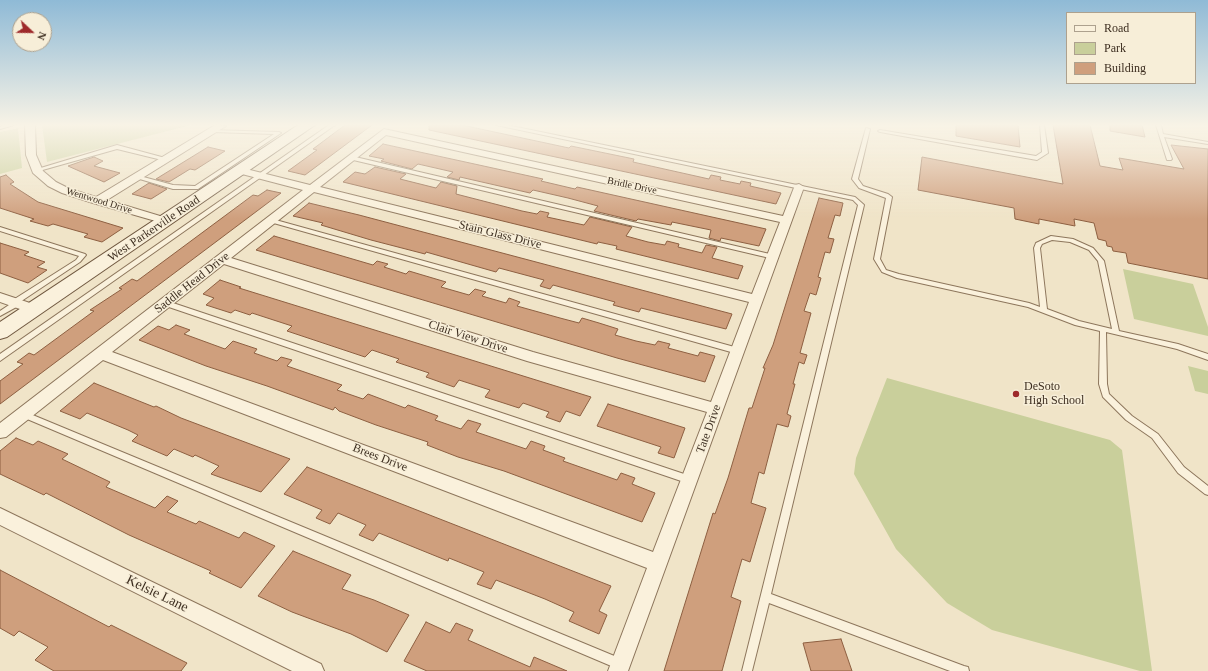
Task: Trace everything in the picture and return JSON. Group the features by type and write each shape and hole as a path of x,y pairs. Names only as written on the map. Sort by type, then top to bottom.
{"main road":[{"name":"West Parkerville Road","path":"0,332 264,156"}],"street":[{"name":"Wentwood Drive","path":"32,156 38,174 52,184 66,191 166,221"},
{"path":"97,201 170,156"},
{"name":"Bridle Drive","path":"495,156 787,220"},
{"name":"Saddle Head Drive","path":"0,432 102,354 351,158"},
{"name":"Stain Glass Drive","path":"242,171 757,300"},
{"name":"Tate Drive","path":"619,668 799,187"},
{"name":"Clair View Drive","path":"222,259 532,357 716,408"},
{"path":"0,297 34,309"},
{"name":"Brees Drive","path":"102,354 658,563"},
{"name":"Kelsie Lane","path":"0,516 314,671"}],"lane":[{"path":"37,170 85,156"},
{"path":"155,156 166,159"},
{"path":"136,177 173,187 196,188 244,156"},
{"path":"0,358 290,156"},
{"path":"648,156 855,199 861,205 747,671"},
{"path":"861,156 855,179 861,187 886,195 889,198 877,259 884,271 897,276 1012,301 1077,323 1178,347 1208,357"},
{"path":"1026,156 1036,158 1039,156"},
{"path":"351,158 774,257"},
{"path":"272,221 738,351"},
{"path":"0,229 83,255 78,261 0,314"},
{"path":"1044,311 1037,248 1038,243 1051,238 1071,240 1090,249 1100,261 1116,332"},
{"path":"165,303 690,480"},
{"path":"1103,329 1102,384 1106,396 1129,418 1155,436 1181,470 1208,491"},
{"path":"23,414 619,668"},
{"path":"765,597 964,671"}],"green space":[{"path":"0,156 21,156 22,168 0,174"},
{"path":"46,156 69,156 47,162"},
{"path":"1123,269 1193,284 1208,327 1208,336 1134,319"},
{"path":"1188,366 1208,371 1208,394 1195,391"},
{"path":"887,378 1110,440 1122,450 1152,671 1140,671 992,630 947,603 896,549 854,474 856,458"}],"building":[{"path":"193,156 217,156 195,170 190,169 169,182 156,179"},
{"path":"308,156 330,156 305,175 288,171"},
{"path":"371,156 439,156 543,179 541,181 575,189 577,187 766,229 759,246 721,238 720,241 709,238 711,230 672,222 671,225 638,219 636,221 594,211 598,206 568,198 533,190 530,193 460,177 459,180 447,177 453,172 418,164 412,169 381,161 384,159"},
{"path":"552,156 621,156 634,159 633,162 709,179 711,175 721,177 720,180 740,184 741,181 751,183 750,186 781,193 776,204"},
{"path":"1058,156 1098,156 1100,166 1123,170 1119,158 1184,169 1177,156 1208,156 1208,279 1128,263 1126,253 1113,251 1112,247 1107,246 1106,241 1098,239 1094,223 1074,219 1075,226 1039,219 1039,224 1015,219 1014,208 918,190 922,157 1063,184"},
{"path":"94,157 103,161 94,166 120,173 104,182 68,166"},
{"path":"375,167 406,174 400,179 436,188 441,182 457,186 456,194 522,211 537,214 540,211 549,213 547,217 584,225 590,217 632,227 626,236 648,242 665,245 667,241 679,244 678,247 702,253 706,245 717,247 712,258 743,266 738,279 616,249 617,246 598,242 597,244 343,182 355,172 365,174"},
{"path":"6,175 14,182 10,184 38,202 123,228 102,242 84,237 88,234 53,224 48,226 30,221 34,219 0,208 0,177"},
{"path":"149,183 167,189 151,199 132,194"},
{"path":"267,190 281,193 0,404 0,381 23,364 17,362 29,353 34,355 94,311 90,310 122,289 119,288 132,279 137,281 253,195 258,196"},
{"path":"819,198 843,203 840,216 835,215 828,238 834,239 830,253 825,252 818,277 821,278 816,295 810,293 804,311 811,313 800,353 807,355 804,364 799,362 793,384 795,384 787,414 791,416 788,427 777,424 764,474 759,472 751,503 766,508 750,562 742,559 731,597 741,601 722,671 664,671 713,513 715,514 728,478 749,408 752,408 765,368 763,368 773,345"},
{"path":"309,203 732,314 726,329 641,308 639,312 613,305 615,302 553,285 550,289 540,286 544,280 499,268 496,272 426,252 425,254 321,225 323,223 293,216"},
{"path":"274,236 373,265 377,261 388,264 384,267 406,274 409,271 446,282 441,287 469,295 475,289 486,292 482,296 506,303 509,298 520,302 517,306 560,318 579,323 582,318 618,329 615,335 636,341 655,345 658,341 670,344 668,348 698,356 700,352 715,356 705,382 617,358 256,250"},
{"path":"0,243 29,252 24,255 45,262 37,267 47,270 28,283 0,273"},
{"path":"220,280 241,287 239,288 591,397 580,416 566,411 560,422 546,417 549,412 523,403 519,408 485,397 490,390 459,380 454,387 426,377 429,373 396,362 399,359 372,350 365,357 287,331 292,326 252,313 250,315 235,310 231,313 206,305 214,298 203,294"},
{"path":"176,325 190,330 184,334 225,349 233,341 257,349 254,353 277,361 281,357 292,360 287,366 342,385 337,390 363,399 368,394 405,408 408,405 438,416 435,420 461,429 468,420 481,424 476,432 526,449 531,441 545,446 543,450 565,458 563,461 617,480 621,473 635,478 632,484 655,493 642,522 504,471 458,457 427,445 428,442 376,425 339,411 335,407 333,410 206,366 139,340 158,326 169,330"},
{"path":"94,383 290,459 261,492 211,474 219,466 195,455 193,457 174,449 167,456 132,441 138,435 128,430 87,413 80,419 60,411"},
{"path":"608,404 685,428 674,458 658,453 661,447 597,426"},
{"path":"16,438 33,445 38,441 68,454 62,459 110,482 106,487 155,508 167,496 178,501 167,512 196,524 199,521 239,538 244,532 275,546 241,588 209,573 211,571 129,535 46,493 44,495 0,474 0,451"},
{"path":"307,467 611,586 599,611 607,615 599,634 569,621 574,612 545,599 496,580 491,589 477,584 484,572 449,558 448,561 379,533 373,541 359,535 366,525 338,513 330,524 316,518 322,510 284,494"},
{"path":"293,551 351,575 342,589 374,600 409,615 387,652 351,634 292,612 258,596"},
{"path":"0,570 109,627 111,625 187,663 181,671 54,671 35,660 48,647 19,631 14,636 0,628"},
{"path":"426,622 450,633 456,623 473,630 468,640 530,667 534,657 567,671 427,671 404,661"},
{"path":"841,639 852,671 811,671 803,643"}],"place":[{"name":"DeSoto High School","path":"1016,394"}]}
